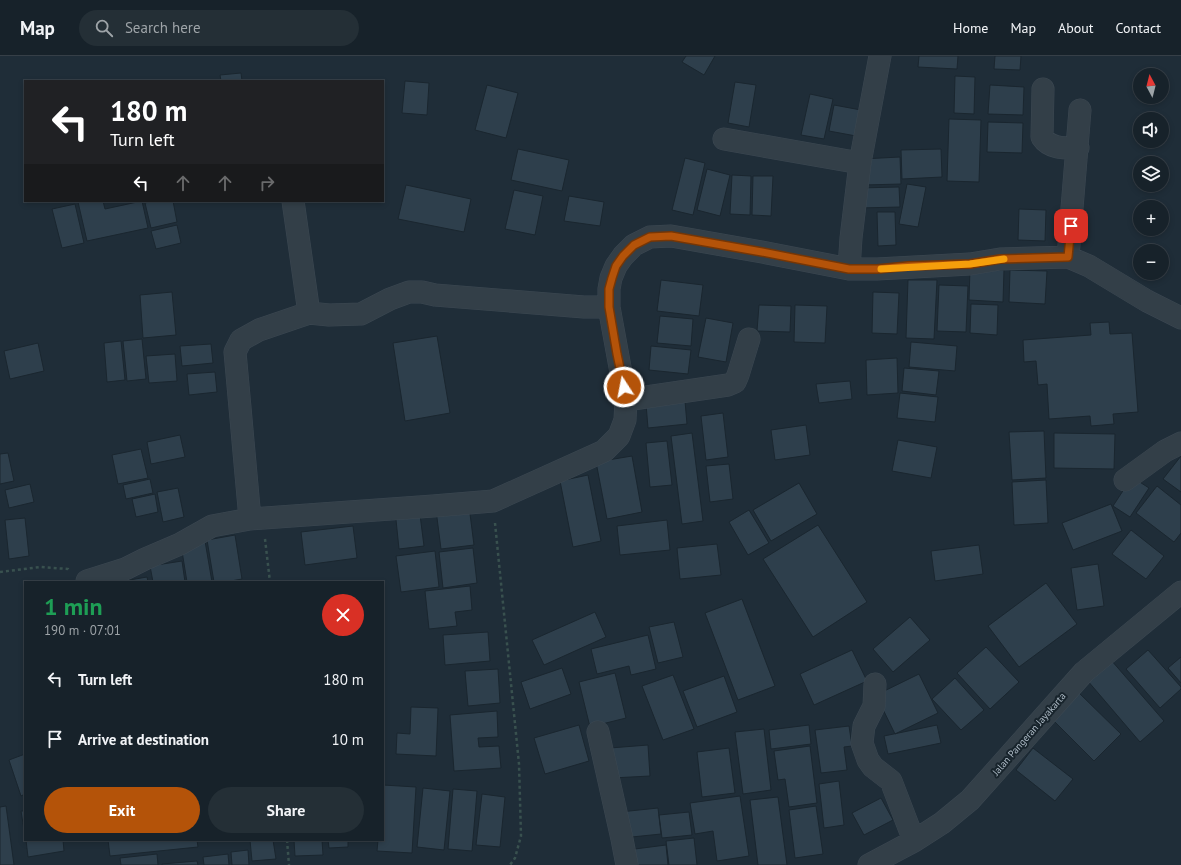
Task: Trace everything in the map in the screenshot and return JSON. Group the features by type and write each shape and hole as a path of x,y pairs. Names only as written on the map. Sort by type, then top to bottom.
{"street":[{"path":"849,269 851,238 860,163 880,56"},
{"path":"1043,89 1042,136 1045,141 1051,145 1062,148 1078,148"},
{"path":"1068,257 1080,110"},
{"path":"724,139 860,163"},
{"path":"293,202 309,312"},
{"path":"87,581 125,569 180,544 212,526 256,519 493,500 604,451 619,436 625,420 626,400 609,307 609,289 616,266 623,256 634,245 650,237 671,236 849,269 970,264 1000,259 1068,257 1089,266 1181,318"},
{"path":"256,519 235,352 241,340 259,330 309,312 329,316 361,314 390,299 409,292 584,307 609,307"},
{"path":"626,400 728,385 734,382 738,375 749,338"},
{"path":"1125,480 1165,451 1181,443"},
{"name":"Jalan Pangeran Jayakarta","path":"869,865 914,841 942,823 970,800 1084,672 1181,592"},
{"path":"875,684 874,706 864,726 862,744 868,760 873,768 891,781 914,841"},
{"path":"598,732 627,865"}],"path":[{"path":"493,500 519,764 521,836 515,858 510,865"},
{"path":"256,519 270,581"},
{"path":"0,572 40,567 68,569 87,581"},
{"path":"287,841 289,865"}],"building":[{"path":"686,56 715,56 704,75 682,62"},
{"path":"919,56 958,56 957,69 918,67"},
{"path":"995,56 1021,56 1020,70 994,69"},
{"path":"241,73 242,80 221,80 220,75"},
{"path":"955,76 975,77 974,114 954,113"},
{"path":"405,81 429,83 427,115 402,113"},
{"path":"735,82 756,85 749,127 728,123"},
{"path":"487,85 518,93 506,138 475,130"},
{"path":"990,85 1024,87 1023,115 988,114"},
{"path":"810,94 833,99 824,139 801,135"},
{"path":"834,105 861,110 856,136 829,131"},
{"path":"949,119 981,120 979,182 947,181"},
{"path":"988,122 1023,123 1022,153 987,152"},
{"path":"518,149 569,160 562,191 511,180"},
{"path":"941,149 942,177 902,179 901,150"},
{"path":"900,157 901,184 864,185 862,159"},
{"path":"685,158 705,163 693,215 672,210"},
{"path":"707,169 730,175 720,216 697,210"},
{"path":"732,175 751,176 750,215 730,214"},
{"path":"753,176 773,176 771,216 752,215"},
{"path":"907,184 926,187 918,227 899,224"},
{"path":"406,185 471,199 464,232 398,219"},
{"path":"899,187 900,207 859,208 858,188"},
{"path":"514,190 543,196 535,235 505,229"},
{"path":"569,196 604,202 600,226 564,221"},
{"path":"78,202 103,202 105,209 142,202 148,228 87,241"},
{"path":"173,202 177,222 151,228 145,203"},
{"path":"75,204 84,243 62,248 52,209"},
{"path":"1019,209 1046,210 1045,241 1018,240"},
{"path":"877,212 895,212 896,245 878,246"},
{"path":"177,225 181,243 156,249 151,231"},
{"path":"970,269 1004,270 1003,302 969,300"},
{"path":"1010,270 1047,271 1045,304 1009,302"},
{"path":"661,280 703,285 699,316 657,311"},
{"path":"908,280 937,280 934,339 906,338"},
{"path":"939,285 968,286 966,332 937,331"},
{"path":"172,292 176,335 143,338 140,295"},
{"path":"873,292 899,293 897,334 872,333"},
{"path":"971,304 998,305 997,335 970,333"},
{"path":"759,305 791,306 790,332 757,331"},
{"path":"795,305 827,306 825,343 794,342"},
{"path":"660,316 693,319 691,346 657,343"},
{"path":"706,318 733,323 726,362 698,357"},
{"path":"1109,322 1110,334 1132,333 1138,412 1113,414 1114,424 1091,426 1090,416 1049,419 1047,384 1038,385 1036,361 1024,362 1023,340 1091,335 1090,323"},
{"path":"437,336 450,413 405,421 393,343"},
{"path":"142,339 146,379 127,381 123,341"},
{"path":"121,341 125,380 107,382 104,343"},
{"path":"911,342 957,346 955,371 909,367"},
{"path":"38,343 44,371 10,379 4,351"},
{"path":"211,344 213,363 182,366 180,346"},
{"path":"651,346 691,350 688,374 649,370"},
{"path":"175,354 177,381 149,383 146,356"},
{"path":"897,358 898,393 867,395 866,360"},
{"path":"904,368 939,371 936,395 902,391"},
{"path":"215,372 217,392 189,395 187,374"},
{"path":"850,381 852,399 819,403 816,384"},
{"path":"900,393 938,397 935,422 897,418"},
{"path":"685,401 687,424 648,428 646,404"},
{"path":"723,413 728,457 706,460 701,416"},
{"path":"806,425 810,455 775,460 771,430"},
{"path":"1044,431 1046,478 1012,480 1009,432"},
{"path":"692,433 703,521 682,524 671,436"},
{"path":"1054,433 1115,434 1114,469 1054,468"},
{"path":"180,435 185,457 151,464 147,442"},
{"path":"898,440 937,447 931,478 892,471"},
{"path":"667,441 672,485 650,487 646,443"},
{"path":"141,449 148,478 118,484 112,455"},
{"path":"8,453 14,481 0,484 0,454"},
{"path":"632,456 642,512 607,519 596,462"},
{"path":"1181,456 1181,492 1163,479"},
{"path":"729,464 733,499 710,502 706,466"},
{"path":"588,475 601,541 573,547 560,481"},
{"path":"1132,477 1149,488 1130,517 1113,506"},
{"path":"150,479 153,493 126,499 123,485"},
{"path":"1046,480 1048,523 1014,525 1012,482"},
{"path":"799,483 817,514 771,541 753,510"},
{"path":"30,484 34,502 9,508 5,490"},
{"path":"1157,486 1181,505 1181,533 1174,542 1136,513"},
{"path":"178,488 184,517 163,522 157,492"},
{"path":"155,494 158,512 136,517 132,499"},
{"path":"1111,504 1122,531 1073,550 1062,523"},
{"path":"469,506 474,545 441,549 436,510"},
{"path":"419,507 424,546 399,549 395,510"},
{"path":"749,510 769,543 748,555 729,522"},
{"path":"25,518 29,556 9,559 5,520"},
{"path":"667,520 670,550 620,555 617,526"},
{"path":"818,525 867,602 813,637 763,559"},
{"path":"353,526 357,558 305,565 301,532"},
{"path":"1131,530 1164,556 1146,579 1112,554"},
{"path":"235,535 242,579 214,581 207,540"},
{"path":"205,541 212,581 187,581 181,545"},
{"path":"717,544 721,575 680,579 677,548"},
{"path":"979,545 983,574 935,581 931,551"},
{"path":"473,548 477,583 443,588 439,552"},
{"path":"435,551 439,587 401,592 396,556"},
{"path":"182,561 185,581 153,581 150,566"},
{"path":"1098,564 1104,606 1077,610 1071,568"},
{"path":"147,577 148,581 124,581"},
{"path":"1046,583 1077,624 1019,667 988,626"},
{"path":"470,586 472,610 455,612 457,626 429,629 425,591"},
{"path":"742,599 775,686 738,700 705,613"},
{"path":"595,612 606,637 544,665 532,640"},
{"path":"910,617 930,640 893,672 873,649"},
{"path":"674,622 683,657 658,663 649,627"},
{"path":"488,632 490,661 445,665 443,635"},
{"path":"648,635 656,669 631,675 629,666 597,674 591,649"},
{"path":"986,647 1019,682 990,709 957,673"},
{"path":"852,650 867,681 814,705 800,674"},
{"path":"1148,650 1181,687 1181,689 1160,708 1126,669"},
{"path":"1181,657 1181,683 1168,668"},
{"path":"1111,660 1164,721 1140,742 1087,680"},
{"path":"562,668 571,694 530,709 521,682"},
{"path":"498,669 500,703 468,706 465,671"},
{"path":"615,673 626,718 590,727 579,682"},
{"path":"919,674 938,713 895,734 876,695"},
{"path":"673,675 694,729 663,740 642,686"},
{"path":"724,676 737,712 697,727 683,691"},
{"path":"955,678 984,710 961,730 932,699"},
{"path":"1079,693 1121,734 1094,761 1053,720"},
{"path":"411,707 438,708 436,756 396,754 397,733 410,734"},
{"path":"497,711 498,737 478,738 479,747 499,746 501,768 454,771 450,715"},
{"path":"579,725 589,761 545,774 534,738"},
{"path":"809,725 811,744 771,749 769,730"},
{"path":"937,725 941,743 888,754 884,736"},
{"path":"849,726 852,746 844,747 847,770 821,773 815,730"},
{"path":"764,729 771,790 743,794 735,732"},
{"path":"648,745 650,776 612,778 610,748"},
{"path":"810,746 817,803 789,807 785,779 778,780 774,751"},
{"path":"729,748 735,793 702,797 697,752"},
{"path":"1033,748 1073,779 1055,801 1016,770"},
{"path":"24,754 24,794 21,796 9,760"},
{"path":"839,781 844,825 824,828 819,784"},
{"path":"384,785 416,787 412,853 377,851 378,841 384,841"},
{"path":"423,788 450,791 444,850 417,847"},
{"path":"453,789 477,791 472,851 448,849"},
{"path":"482,794 505,797 500,847 476,845"},
{"path":"740,796 749,856 717,861 713,831 695,834 690,803"},
{"path":"778,797 787,865 758,865 750,800"},
{"path":"881,798 893,820 864,835 852,813"},
{"path":"6,806 14,865 0,865 0,807"},
{"path":"816,806 823,854 795,858 789,810"},
{"path":"658,808 661,834 622,838 620,812"},
{"path":"21,811 24,811 24,830"},
{"path":"689,812 692,835 662,838 659,815"},
{"path":"694,838 697,865 669,865 666,841"},
{"path":"26,841 63,841 64,851 28,857"},
{"path":"108,841 197,841 198,847 110,856"},
{"path":"250,841 273,841 276,859 252,861"},
{"path":"294,841 322,841 323,855 295,856"},
{"path":"328,841 348,841 348,847 329,848"},
{"path":"666,845 668,865 629,865 627,850"},
{"path":"248,850 249,865 232,865 231,852"},
{"path":"157,854 158,865 121,865 120,858"},
{"path":"228,854 229,865 204,865 203,857"},
{"path":"197,861 198,865 162,865 162,864"}],"slow traffic":[{"path":"881,269 908,266 970,264 1004,259"}],"route":[{"path":"624,387 609,307 609,289 616,266 623,256 634,245 650,237 671,236 849,269 877,269 908,266 970,264 1000,259 1068,257 1071,226"}]}
